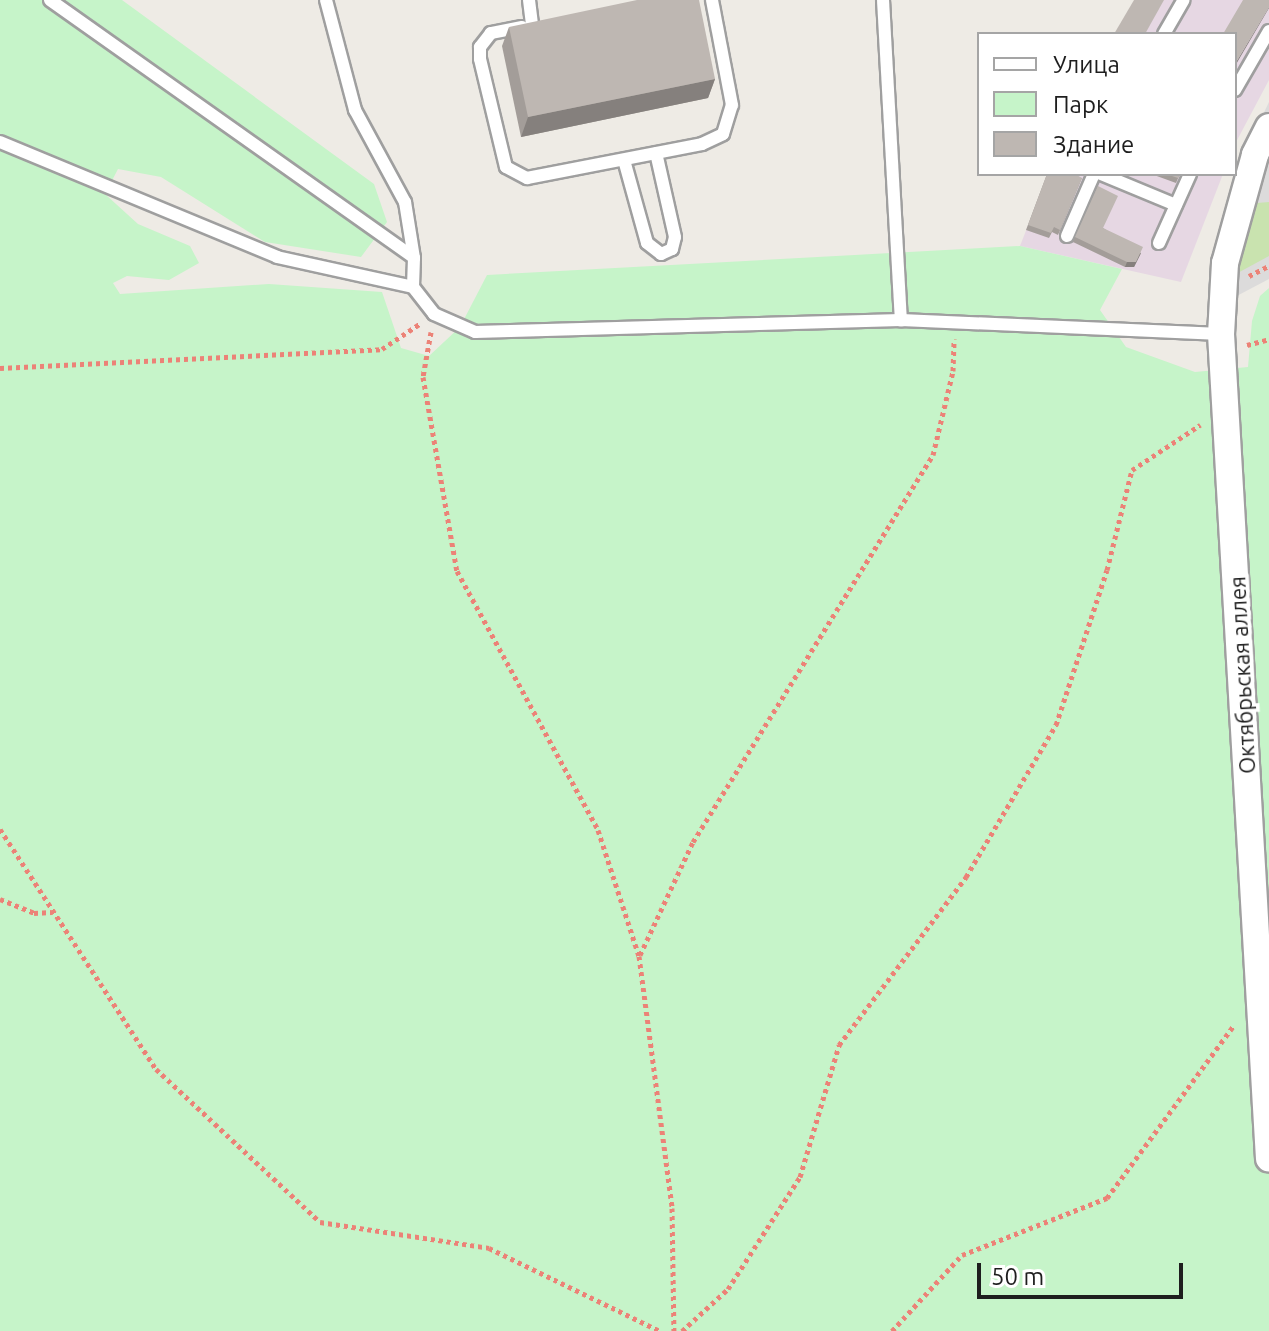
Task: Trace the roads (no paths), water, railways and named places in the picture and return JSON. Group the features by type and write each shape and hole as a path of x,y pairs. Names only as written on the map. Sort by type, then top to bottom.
{"street":[{"name":"Октябрьская аллея","path":"1269,127 1255,155 1225,263 1221,334 1269,1159"}],"lane":[{"path":"50,0 414,258"},
{"path":"326,0 355,110 405,202 414,258 413,287"},
{"path":"529,0 532,25"},
{"path":"547,22 491,33 480,47 506,167 527,178 713,140 729,127 732,105 712,0"},
{"path":"883,0 901,320"},
{"path":"1165,32 1184,0"},
{"path":"1237,87 1269,31"},
{"path":"0,142 277,257 413,287 434,314 475,332 901,320 1221,334"},
{"path":"624,160 647,243 661,254 672,249 675,237 656,153"},
{"path":"1067,236 1093,176"},
{"path":"1106,176 1176,205"},
{"path":"1159,243 1189,176"}]}
